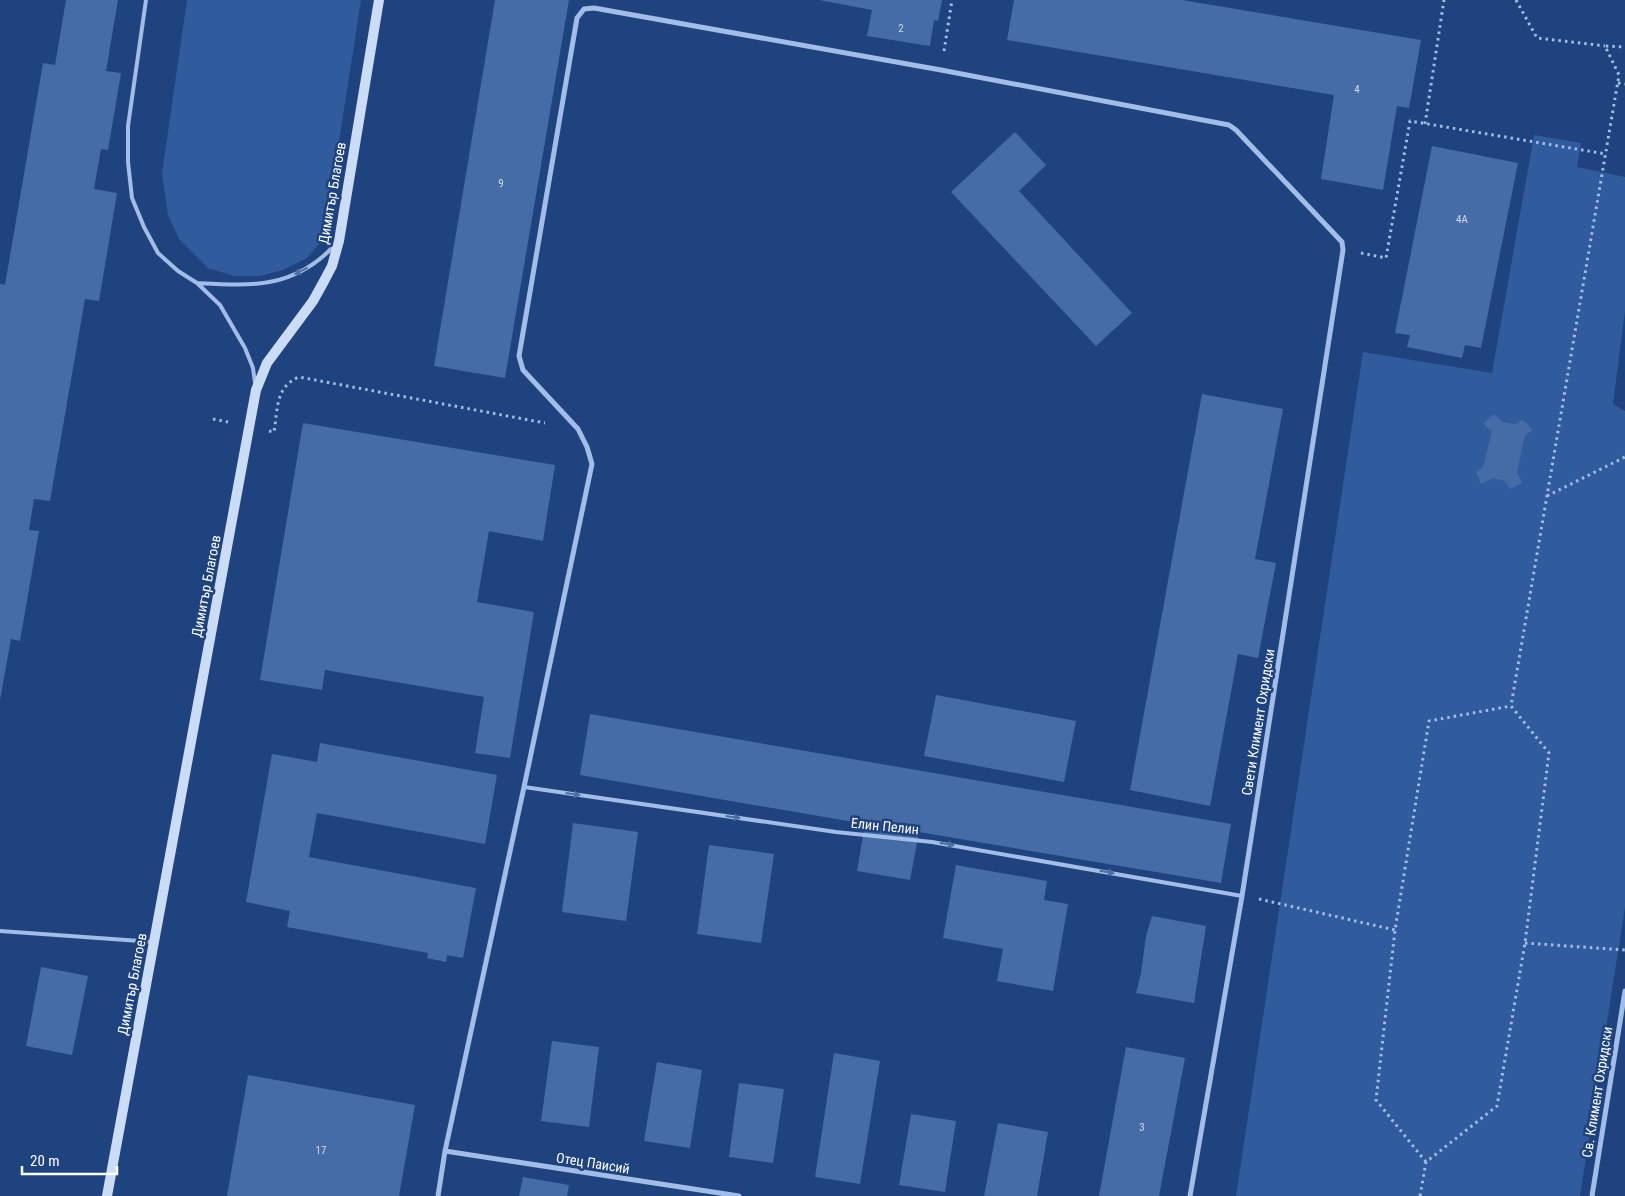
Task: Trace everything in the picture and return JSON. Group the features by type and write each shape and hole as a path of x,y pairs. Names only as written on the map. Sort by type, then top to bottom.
{"street":[{"name":"Димитър Благоев","path":"107,1196 256,390 267,363 312,301 332,266 339,241 379,0"},
{"path":"438,1196 445,1152 592,464 587,447 578,429 523,370 519,356 577,18 584,9 594,8 941,70 1229,125 1236,130 1338,237 1342,242 1343,250"},
{"name":"Свети Климент Охридски","path":"1190,1196 1242,896 1343,250"},
{"name":"Св. Климент Охридски","path":"1592,1196 1625,991"},
{"name":"Отец Паисий","path":"445,1152 739,1196"}],"lane":[{"path":"146,0 128,126 128,162 132,198 144,227 158,253 220,305 232,324 253,368 256,390"},
{"path":"196,283 233,285 281,281 304,271 321,260 339,241"},
{"name":"Елин Пелин","path":"524,787 836,832 932,842 1242,896"},
{"path":"0,930 154,942"}],"path":[{"path":"941,70 952,0"},
{"path":"1425,124 1444,0"},
{"path":"1516,0 1537,38 1625,47"},
{"path":"1420,1196 1426,1162 1497,1106 1525,944 1549,753 1511,706 1618,83 1619,75 1604,46"},
{"path":"1618,83 1625,84"},
{"path":"1343,250 1386,258 1410,121 1606,154"},
{"path":"213,419 274,432 279,401 284,387 291,380 299,377 578,429"},
{"path":"1547,496 1625,457"},
{"path":"1426,1162 1376,1100 1395,930 1429,721 1511,706"},
{"path":"1242,896 1395,930"},
{"path":"1525,944 1625,950"}],"shaded area":[{"path":"187,0 361,0 324,238 307,258 283,270 259,276 234,276 208,268 179,239 168,215 162,173"},
{"path":"1534,135 1581,143 1577,167 1625,177 1625,311 1613,404 1625,411 1625,907 1580,1196 1236,1196 1363,352 1492,373"}],"building":[{"path":"66,0 118,0 106,71 121,73 108,150 101,149 94,189 117,193 99,301 85,299 50,501 34,499 29,530 39,531 20,641 11,639 0,700 0,284 5,285 43,63 55,65"},
{"path":"495,0 569,0 505,378 434,366"},
{"path":"819,0 942,0 938,21 934,20 930,46 867,36 872,10"},
{"path":"1014,0 1182,0 1421,40 1409,108 1397,106 1383,190 1321,179 1334,95 1007,40"},
{"path":"1015,132 1046,165 1019,191 1132,313 1096,346 951,192"},
{"path":"1432,146 1518,163 1481,348 1465,345 1462,358 1407,347 1410,335 1395,333"},
{"path":"1202,394 1283,409 1255,559 1276,563 1258,658 1238,654 1210,806 1130,790"},
{"path":"1494,414 1503,422 1515,424 1523,420 1533,430 1525,435 1517,472 1522,483 1510,489 1505,481 1493,478 1481,484 1476,472 1483,467 1492,431 1483,424"},
{"path":"303,423 555,465 543,541 489,531 477,602 534,612 510,758 475,753 484,697 325,670 322,690 260,680"},
{"path":"936,695 1076,721 1064,782 924,756"},
{"path":"590,714 1231,824 1221,883 919,832 910,880 857,871 865,824 580,775"},
{"path":"320,743 497,775 485,844 317,813 309,857 476,888 463,958 447,955 446,962 427,958 428,953 287,927 290,911 246,902 272,754 317,762"},
{"path":"573,823 638,832 626,921 562,912"},
{"path":"709,845 774,854 761,943 697,934"},
{"path":"956,865 1047,881 1044,900 1068,904 1053,991 997,981 1003,949 943,938"},
{"path":"1152,916 1206,926 1194,1003 1136,993 1146,936"},
{"path":"41,967 88,976 72,1055 26,1046"},
{"path":"552,1041 599,1047 589,1127 541,1121"},
{"path":"1126,1047 1185,1058 1159,1196 1099,1196"},
{"path":"834,1053 880,1061 860,1184 815,1177"},
{"path":"657,1062 702,1070 690,1148 644,1141"},
{"path":"248,1075 415,1105 399,1196 227,1196"},
{"path":"739,1083 784,1089 773,1163 729,1157"},
{"path":"911,1114 956,1121 945,1192 899,1185"},
{"path":"998,1123 1048,1132 1037,1196 984,1196"},
{"path":"523,1177 569,1185 567,1196 519,1196"}]}
